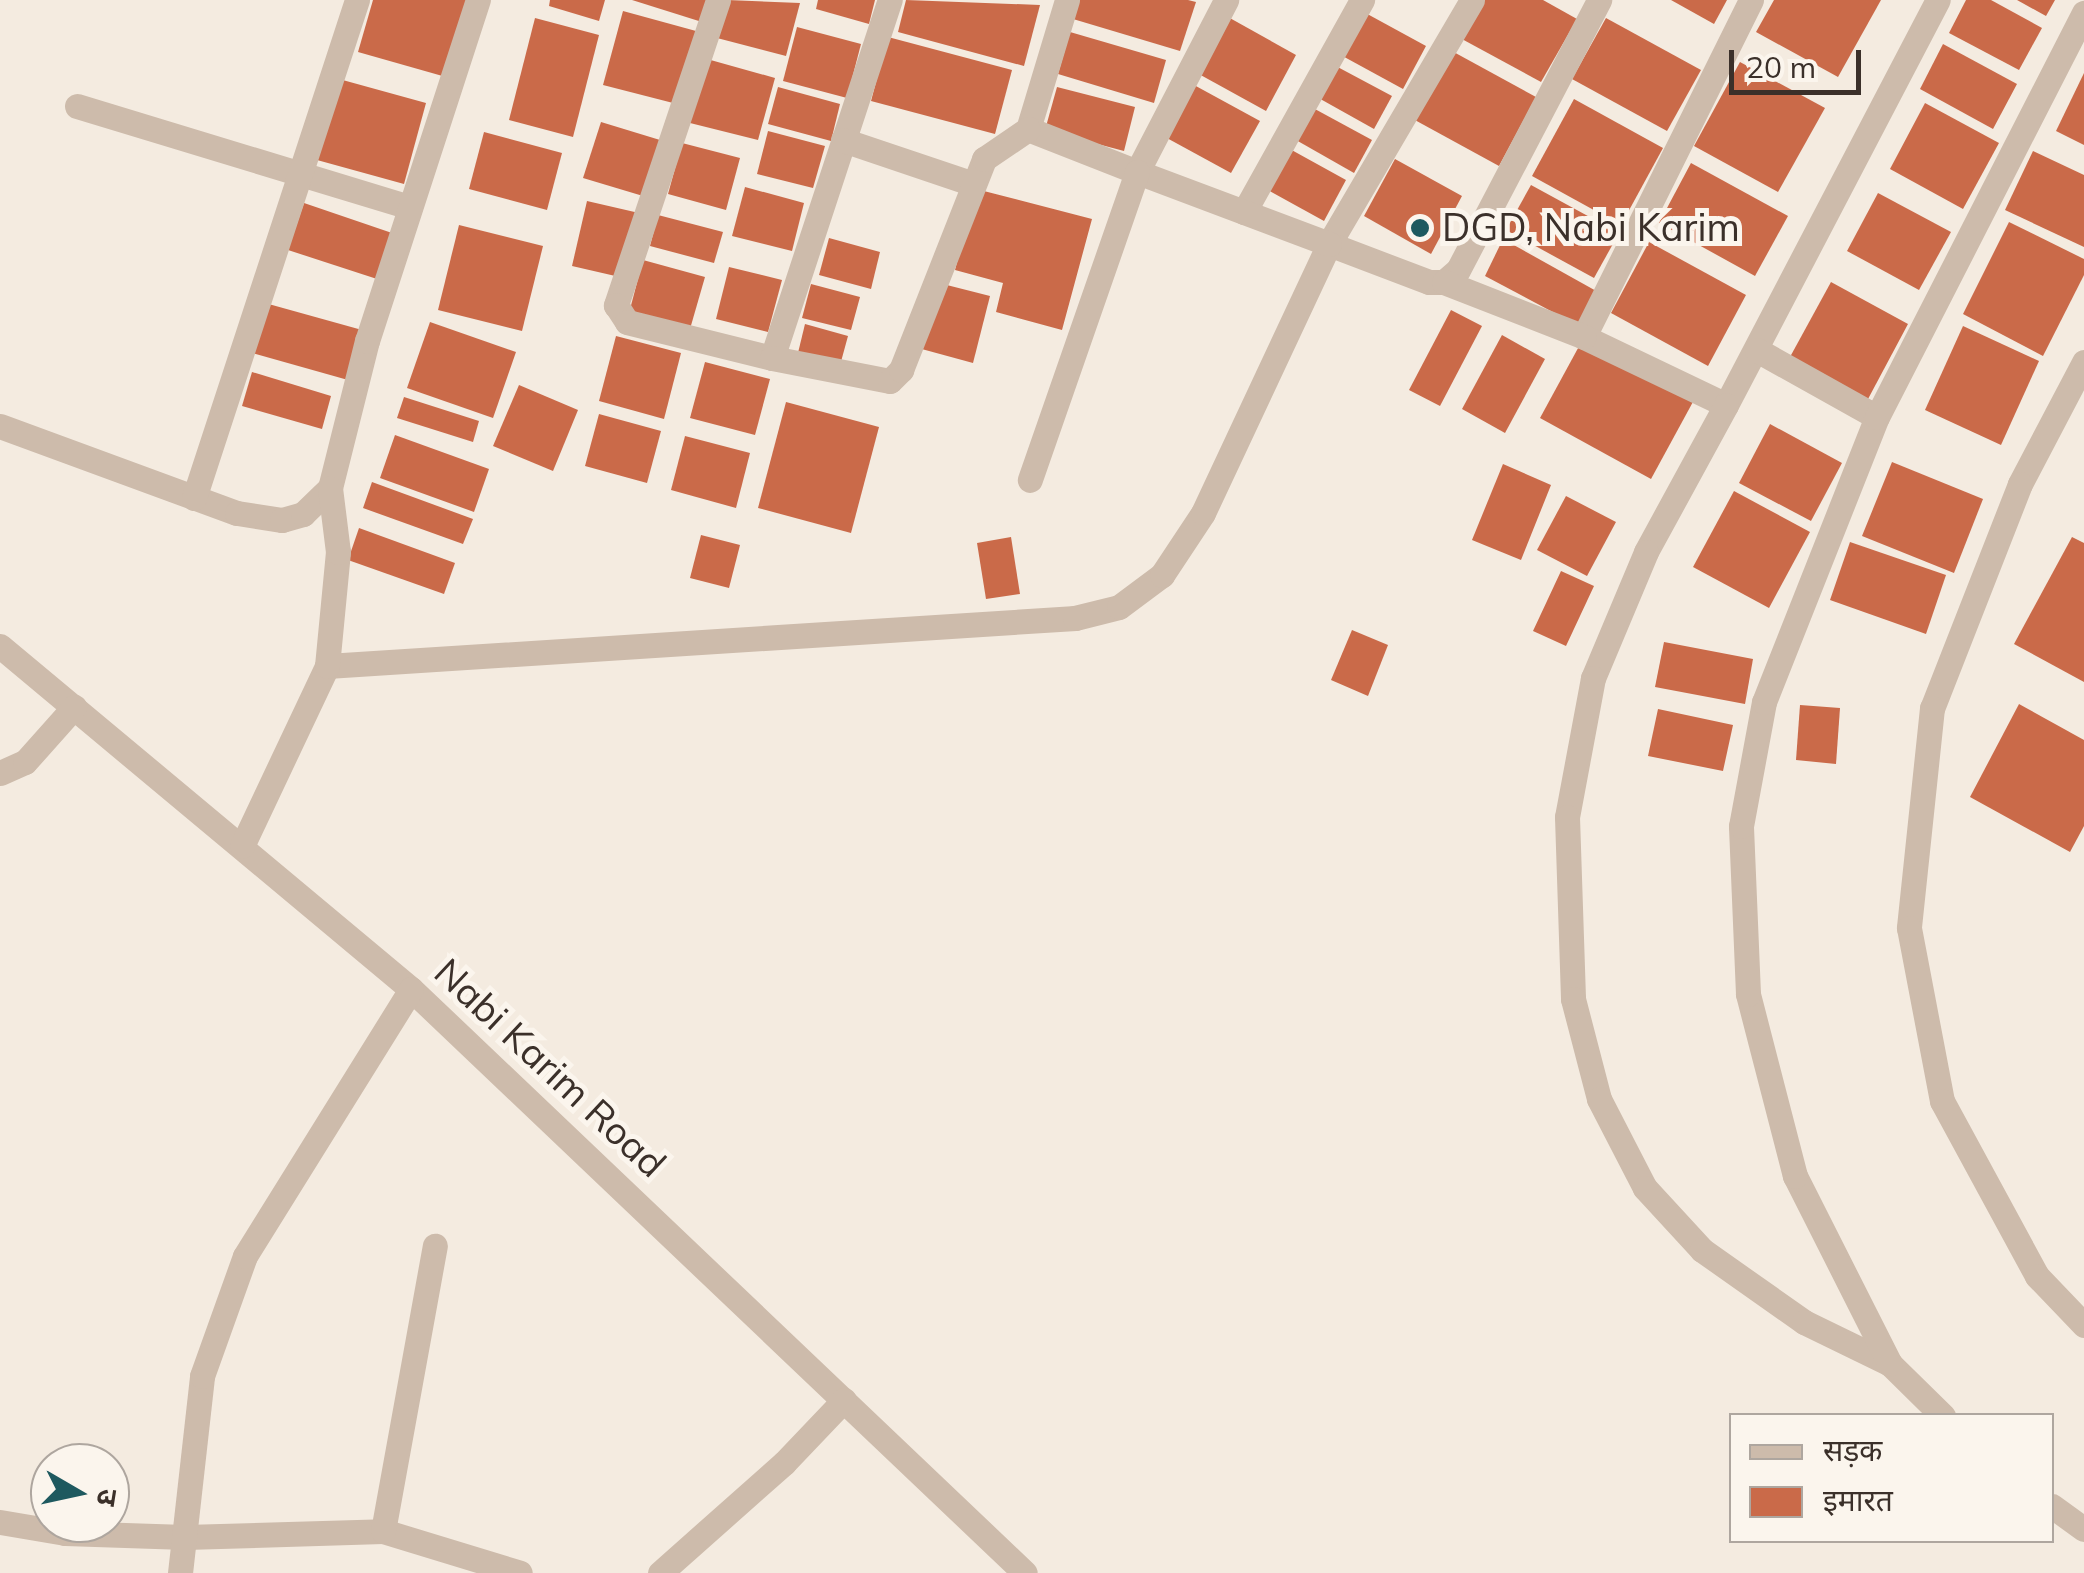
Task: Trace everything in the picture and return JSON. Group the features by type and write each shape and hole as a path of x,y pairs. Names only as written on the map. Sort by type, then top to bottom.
{"street":[{"path":"194,498 357,0"},
{"path":"242,846 300,734 327,666 338,552 330,488 409,208 478,0"},
{"path":"718,0 616,306 627,322 772,358 890,381 900,370 971,183 984,160 1028,130 1067,0"},
{"path":"772,358 890,0"},
{"path":"1030,480 1138,172 1226,0"},
{"path":"1244,212 1362,0"},
{"path":"327,666 1075,618 1120,607 1162,574 1203,512 1328,244 1472,0"},
{"path":"1444,282 1458,270 1599,0"},
{"path":"1584,337 1752,0"},
{"path":"1938,0 1757,350 1646,552 1593,678 1567,818 1573,999 1599,1099 1645,1188 1731,1270 1804,1322 1890,1364 1940,1413"},
{"path":"1890,1364 1794,1176 1748,994 1741,826 1764,702 1877,417 2084,13"},
{"path":"77,106 409,208"},
{"path":"1028,130 1584,337 1726,405"},
{"path":"844,140 971,183"},
{"path":"1757,350 1877,417"},
{"path":"2084,362 2020,484 1932,708 1908,928 1942,1101 2037,1276 2084,1325"},
{"path":"0,426 238,513 282,520 303,514 330,488"},
{"name":"Nabi Karim Road","path":"0,646 411,989 1025,1573"},
{"path":"0,773 26,762 74,707"},
{"path":"180,1573 202,1376 245,1256 411,989"},
{"path":"383,1531 435,1246"},
{"path":"660,1573 784,1463 844,1400"},
{"path":"2054,1507 2084,1529"},
{"path":"0,1522 66,1533 185,1537 383,1531 520,1573"}],"building":[{"path":"373,0 467,0 446,77 358,52"},
{"path":"550,0 605,0 599,21 549,6"},
{"path":"632,0 708,0 702,22"},
{"path":"727,0 800,3 786,56 717,38"},
{"path":"818,0 875,0 869,24 816,9"},
{"path":"906,0 1040,5 1024,66 898,32"},
{"path":"1079,0 1196,2 1180,51 1073,19"},
{"path":"1480,0 1543,0 1577,19 1541,82 1460,38"},
{"path":"1671,0 1727,0 1714,24"},
{"path":"1774,0 1881,0 1838,77 1756,32"},
{"path":"1966,0 1991,0 2042,28 2019,70 1949,33"},
{"path":"2017,0 2055,0 2046,16"},
{"path":"1360,10 1426,46 1403,89 1337,53"},
{"path":"623,11 696,31 677,104 603,85"},
{"path":"1228,17 1296,55 1266,111 1197,73"},
{"path":"535,18 599,35 573,137 509,120"},
{"path":"1606,18 1701,70 1667,131 1572,79"},
{"path":"797,27 861,44 847,98 783,81"},
{"path":"1070,32 1166,60 1154,103 1058,74"},
{"path":"888,37 1012,70 995,134 871,101"},
{"path":"1943,44 2017,84 1993,129 1920,89"},
{"path":"1450,50 1536,97 1499,166 1413,119"},
{"path":"707,59 775,78 758,140 690,123"},
{"path":"1740,62 1825,108 1778,192 1694,146"},
{"path":"1332,64 1392,96 1374,129 1315,96"},
{"path":"2084,73 2084,145 2056,131"},
{"path":"339,79 426,103 404,184 317,160"},
{"path":"1194,85 1260,121 1231,173 1165,137"},
{"path":"778,87 840,104 831,141 768,124"},
{"path":"1057,87 1135,107 1124,151 1045,130"},
{"path":"1574,99 1663,148 1621,225 1532,176"},
{"path":"1925,103 1999,143 1963,209 1890,169"},
{"path":"1313,108 1372,140 1354,173 1296,140"},
{"path":"601,122 660,140 643,196 583,178"},
{"path":"768,131 825,146 813,188 757,174"},
{"path":"484,132 562,153 547,210 469,189"},
{"path":"682,143 740,158 726,210 668,194"},
{"path":"1288,148 1346,180 1324,221 1266,189"},
{"path":"2033,151 2084,175 2084,247 2005,210"},
{"path":"1395,159 1462,196 1431,254 1364,216"},
{"path":"1691,163 1788,216 1755,276 1659,223"},
{"path":"1531,185 1619,233 1594,278 1506,230"},
{"path":"745,187 804,203 792,251 732,236"},
{"path":"976,189 1092,219 1062,330 996,312 1003,283 955,270"},
{"path":"1878,193 1951,232 1919,290 1847,251"},
{"path":"587,201 639,213 624,278 572,266"},
{"path":"304,203 392,233 377,279 288,250"},
{"path":"658,215 723,232 714,263 650,246"},
{"path":"2009,222 2084,259 2084,275 2043,356 1963,314"},
{"path":"459,225 543,246 522,331 438,310"},
{"path":"829,238 880,252 871,289 819,275"},
{"path":"1503,239 1598,292 1581,327 1485,276"},
{"path":"1649,242 1746,295 1708,366 1611,313"},
{"path":"643,260 705,277 690,329 629,313"},
{"path":"729,267 782,280 768,332 716,319"},
{"path":"935,282 990,296 973,363 918,348"},
{"path":"1831,282 1908,324 1868,399 1790,357"},
{"path":"811,284 860,297 851,330 802,318"},
{"path":"265,303 362,330 348,380 252,353"},
{"path":"1451,310 1482,326 1440,406 1409,390"},
{"path":"430,322 516,352 493,418 407,388"},
{"path":"805,324 848,336 839,369 797,357"},
{"path":"1963,326 2039,361 2001,445 1925,410"},
{"path":"1502,335 1545,359 1505,433 1462,409"},
{"path":"616,336 681,353 664,419 599,401"},
{"path":"1583,339 1694,400 1651,479 1540,418"},
{"path":"705,362 770,379 755,435 690,418"},
{"path":"252,372 331,396 322,429 242,406"},
{"path":"519,385 578,410 553,471 493,446"},
{"path":"404,397 479,421 473,442 397,418"},
{"path":"786,402 879,427 851,533 758,508"},
{"path":"599,414 661,431 647,483 585,466"},
{"path":"1770,424 1842,463 1811,521 1739,483"},
{"path":"395,435 489,469 474,512 380,478"},
{"path":"685,436 750,453 736,508 671,490"},
{"path":"1892,462 1983,499 1954,573 1862,536"},
{"path":"1503,464 1551,485 1521,560 1472,540"},
{"path":"372,482 473,519 463,544 363,508"},
{"path":"1734,491 1810,532 1769,608 1693,567"},
{"path":"1566,496 1616,522 1587,576 1537,550"},
{"path":"359,528 455,563 444,594 348,560"},
{"path":"701,535 740,545 729,588 690,578"},
{"path":"1011,537 1020,594 986,599 977,543"},
{"path":"2072,537 2084,543 2084,682 2014,644"},
{"path":"1850,542 1946,575 1926,634 1830,600"},
{"path":"1561,571 1594,586 1566,646 1533,631"},
{"path":"1352,630 1388,645 1368,696 1331,680"},
{"path":"1664,642 1753,659 1745,704 1655,687"},
{"path":"2019,704 2084,740 2084,826 2070,852 1970,797"},
{"path":"1800,705 1840,708 1836,764 1796,760"},
{"path":"1658,709 1733,725 1723,771 1648,756"}],"place":[{"name":"DGD, Nabi Karim","path":"1420,228"}]}
